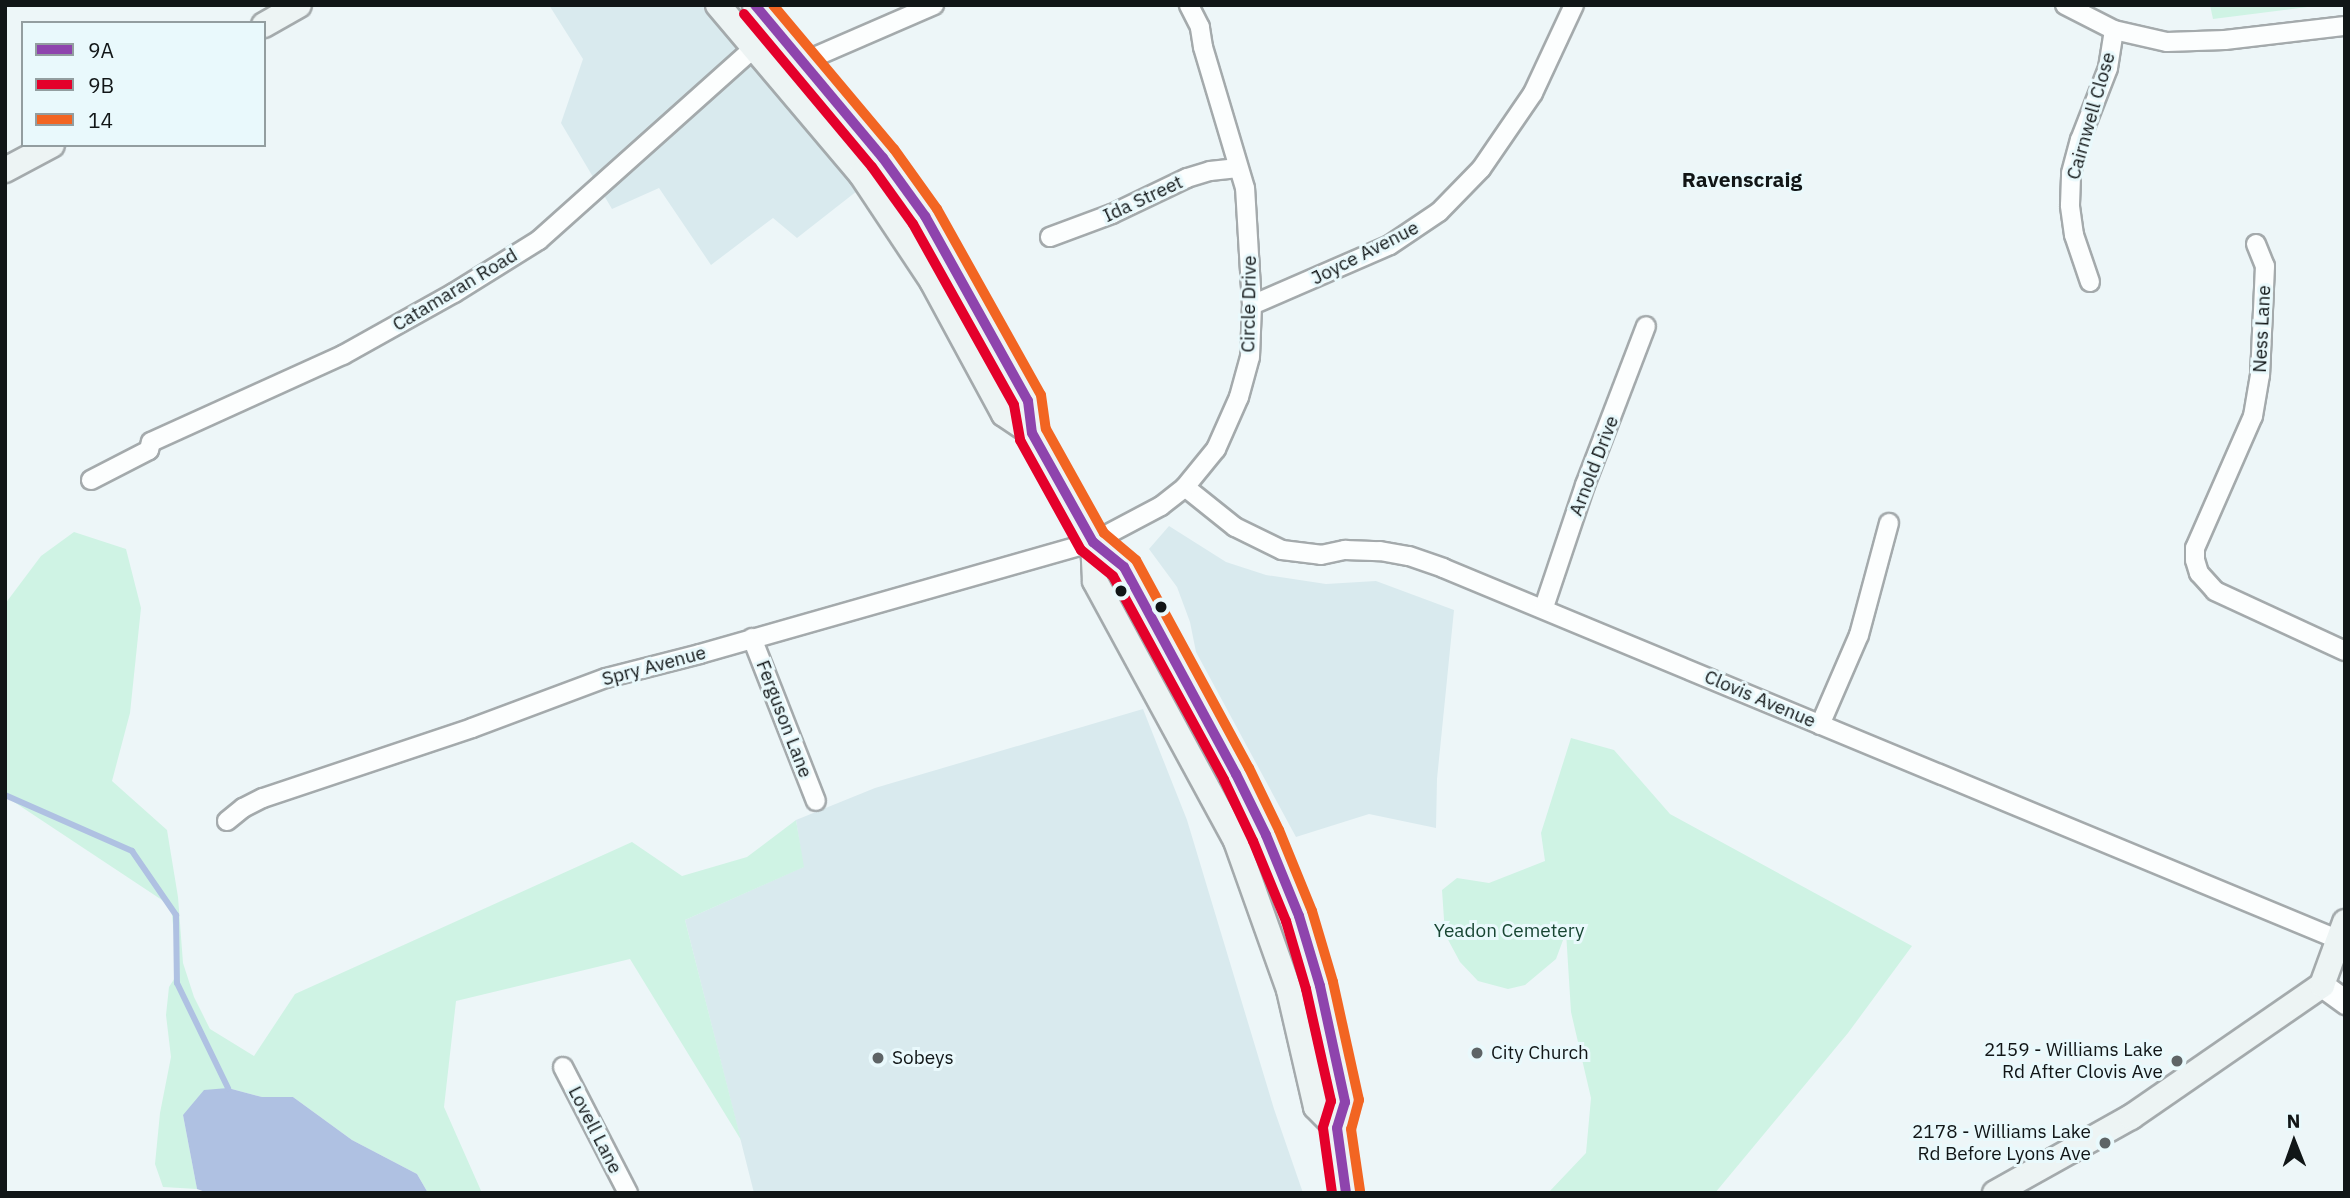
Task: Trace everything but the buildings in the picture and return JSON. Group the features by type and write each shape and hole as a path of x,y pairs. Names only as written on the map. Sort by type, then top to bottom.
{"main road":[{"path":"266,23 299,5"},
{"path":"718,5 861,174 932,281 1004,415 1032,433"},
{"path":"755,5 883,158 925,216 1028,401 1032,433 1093,542 1124,567 1266,835 1298,916 1333,1040 1345,1102 1337,1128 1346,1193"},
{"path":"5,170 48,147"},
{"path":"1093,542 1095,582 1236,841 1289,990 1316,1107 1337,1128"},
{"path":"1995,1193 2132,1117 2322,985 2341,931"}],"street":[{"path":"803,62 934,5"},
{"name":"Circle Drive","path":"1093,542 1161,506 1185,487 1216,449 1239,397 1250,357 1252,305 1245,188 1203,47 1200,27 1189,5"},
{"name":"Joyce Avenue","path":"1252,305 1390,245 1439,212 1481,169 1533,93 1574,5"},
{"path":"2065,5 2113,30 2140,38 2186,42 2345,26"},
{"name":"Catamaran Road","path":"91,480 149,450 151,442 343,355 454,293 538,240 775,29"},
{"name":"Cairnwell Close","path":"2090,282 2074,235 2070,190 2074,156 2108,68 2113,30"},
{"name":"Ida Street","path":"1050,237 1112,214 1187,178 1210,171 1238,168"},
{"name":"Ness Lane","path":"2256,244 2265,267 2262,349 2253,416 2196,548 2199,573 2215,591 2345,651"},
{"name":"Arnold Drive","path":"1544,607 1585,485 1646,326"},
{"name":"Clovis Avenue","path":"1185,487 1236,527 1282,550 1321,555 1352,550 1409,556 1544,607 1820,725 2341,931"},
{"path":"1820,725 1859,635 1889,523"},
{"name":"Spry Avenue","path":"227,821 243,808 263,798 472,728 606,678 1093,542"},
{"name":"Ferguson Lane","path":"752,638 816,801"},
{"path":"2322,985 2345,1002"},
{"name":"Lovell Lane","path":"563,1067 628,1193"}],"shaded area":[{"path":"549,5 707,5 857,191 797,238 773,218 711,265 659,188 612,209 561,123 583,59"},
{"path":"1169,526 1226,562 1266,575 1326,584 1376,581 1454,610 1437,779 1436,828 1369,814 1296,837 1196,652 1190,622 1177,587 1149,549"},
{"path":"1143,709 1187,820 1274,1109 1303,1193 754,1193 685,920 803,867 796,820 875,788"}],"green space":[{"path":"2210,5 2323,5 2213,19"},
{"path":"74,532 126,549 141,608 130,713 112,781 167,830 178,897 183,963 194,997 210,1029 254,1056 295,994 632,842 682,876 747,857 796,820 804,867 685,920 741,1140 630,959 456,1001 444,1107 482,1193 428,1193 417,1174 352,1140 293,1097 262,1097 228,1088 183,1115 197,1189 163,1187 155,1164 160,1113 171,1057 166,1015 169,987 178,973 171,906 5,796 5,604 41,556"},
{"name":"Yeadon Cemetery","path":"1571,738 1614,750 1670,814 1912,946 1848,1033 1715,1193 1548,1193 1586,1153 1591,1098 1571,1012 1566,932 1556,959 1525,985 1508,989 1478,981 1460,962 1445,934 1442,890 1457,878 1489,883 1545,861 1541,833"}],"water":[{"path":"228,1088 262,1097 293,1097 352,1140 417,1174 428,1193 208,1193 197,1189 183,1115 204,1090"}],"waterway":[{"path":"5,795 132,851 176,915 177,983 228,1088"}],"transit line":[{"name":"9A","path":"755,5 883,158 925,216 1028,401 1032,433 1093,542 1124,567 1236,774 1266,835 1299,916 1320,986 1345,1102 1337,1128 1346,1193"},
{"name":"14","path":"773,5 894,149 937,209 1041,395 1046,429 1104,533 1136,560 1249,768 1279,830 1312,911 1333,982 1359,1100 1351,1129 1360,1191"},
{"name":"9B","path":"744,14 872,167 913,224 1014,405 1020,440 1081,550 1113,576 1224,780 1286,921 1306,989 1331,1101 1323,1128 1332,1193"}],"place":[{"name":"City Church","path":"1477,1053"},
{"name":"Sobeys","path":"878,1058"},
{"name":"2159 - Williams Lake Rd After Clovis Ave","path":"2177,1061"},
{"name":"2178 - Williams Lake Rd Before Lyons Ave","path":"2105,1143"}],"district":[{"name":"Ravenscraig","path":"1742,179"}]}
